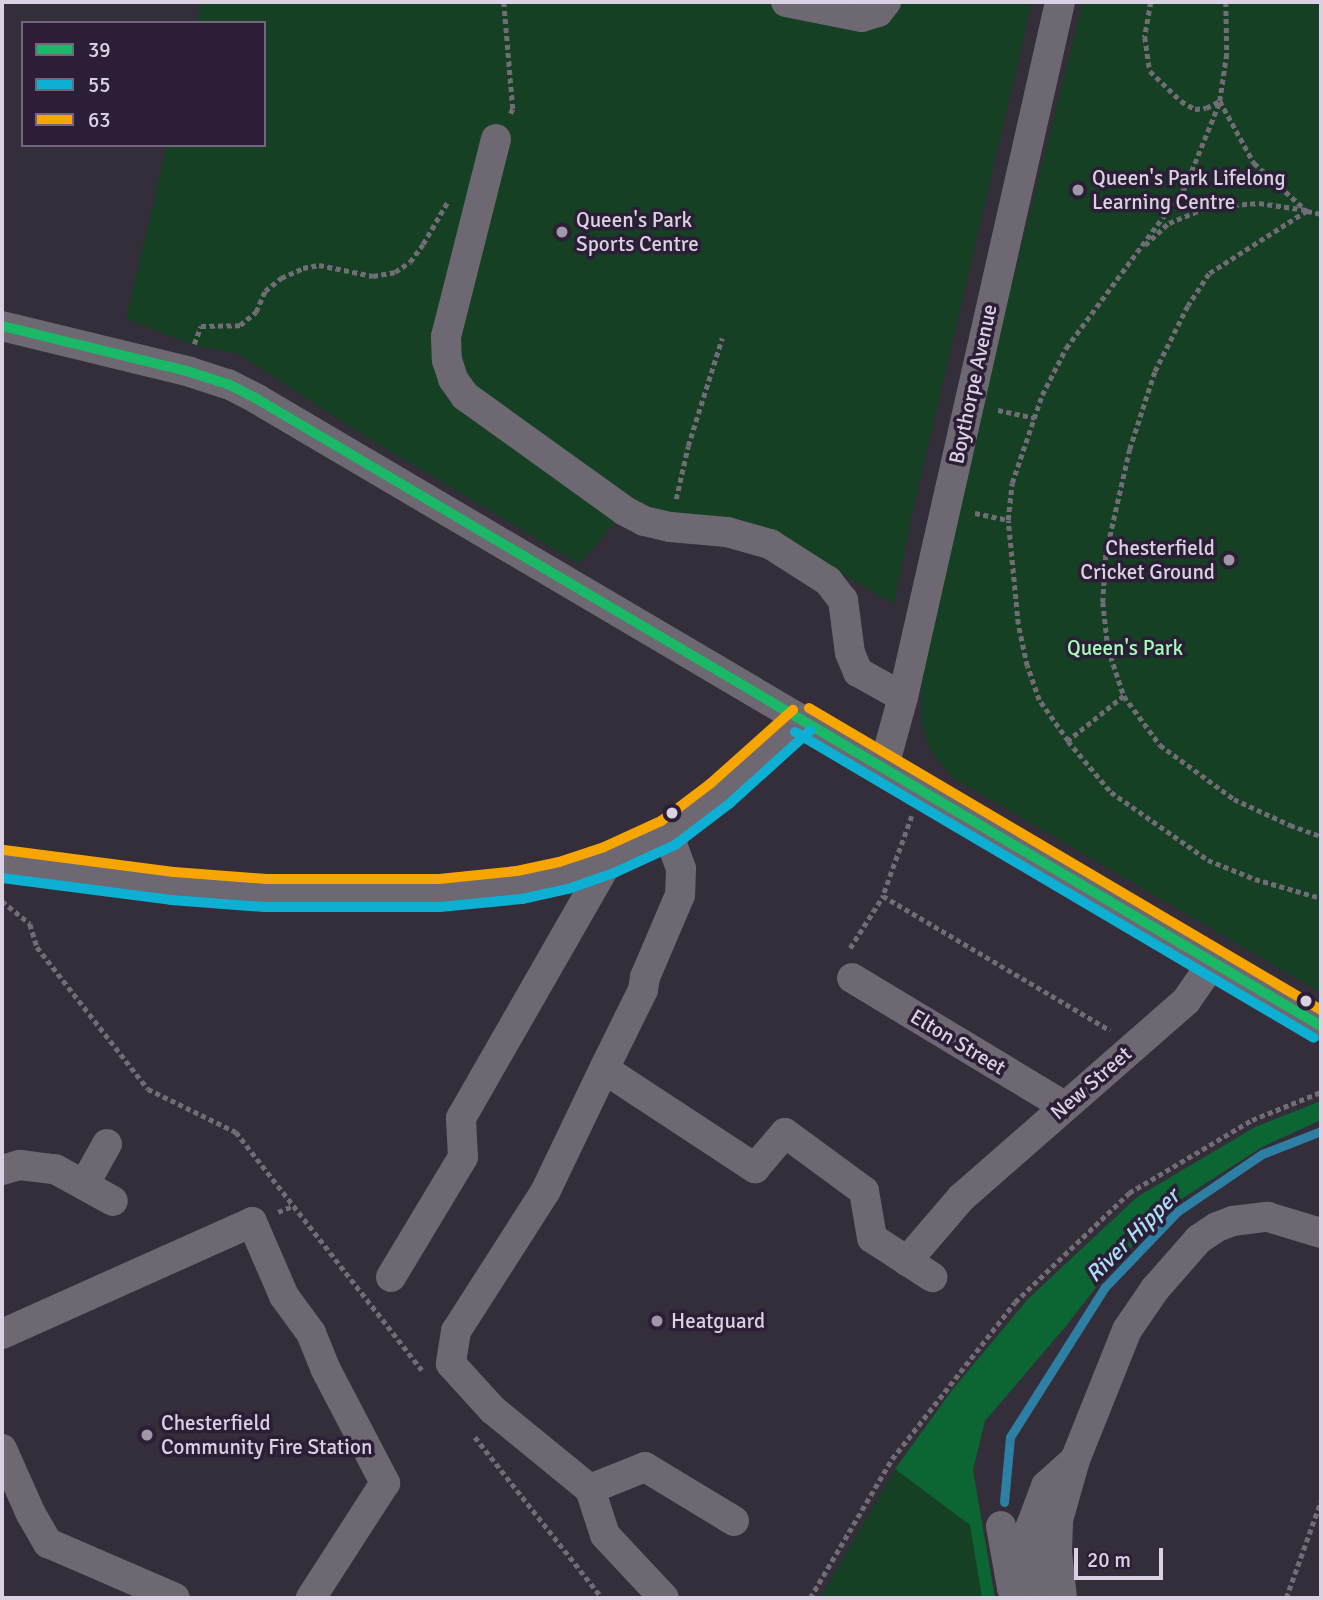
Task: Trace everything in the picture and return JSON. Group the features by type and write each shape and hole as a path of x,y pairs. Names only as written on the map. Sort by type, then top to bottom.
{"street":[{"path":"786,2 862,18 878,12 886,2"},
{"name":"Boythorpe Avenue","path":"884,766 903,698 1060,2"},
{"path":"496,139 446,337 447,360 453,379 466,396 625,511 644,521 670,527 727,532 771,544 828,582 843,600 850,653 858,672 903,698"},
{"path":"2,326 184,370 228,384 257,398 1321,1026"},
{"path":"2,863 173,886 266,893 440,893 519,885 563,876 609,859 667,832 720,794 802,720"},
{"path":"664,1598 605,1535 590,1489 493,1410 451,1364 456,1331 545,1192 643,990 645,977 680,895 681,869 667,832"},
{"path":"391,1277 463,1157 461,1118 609,859"},
{"name":"New Street","path":"604,1069 755,1168 785,1133 864,1191 872,1238 919,1269 961,1198 1186,1001 1213,962"},
{"name":"Elton Street","path":"852,978 1064,1106"},
{"path":"83,1185 107,1144"},
{"path":"2,1170 20,1165 55,1169 113,1201"},
{"path":"1062,1598 1056,1552 1058,1520 1075,1460 1127,1330 1170,1269 1199,1239 1217,1227 1233,1221 1268,1217 1321,1233"},
{"path":"2,1334 252,1222 284,1296 311,1333 325,1368 385,1483 311,1598"},
{"path":"2,1449 31,1514 48,1544 175,1598"},
{"path":"1001,1526 1012,1588 1039,1585 1031,1526 1046,1486 1075,1460"},
{"path":"590,1489 645,1467 734,1521"}],"path":[{"path":"496,139 513,108 504,2"},
{"path":"1151,2 1145,37 1150,71 1181,101 1195,109 1206,108 1220,101"},
{"path":"1226,2 1227,54 1220,101 1185,187 1066,348 1042,395 1012,483 1008,520 1018,624 1027,666 1039,700 1068,741 1111,792 1208,860 1269,884 1321,898"},
{"path":"1220,101 1254,163 1307,211"},
{"path":"184,370 201,326 240,326 256,312 265,291 281,278 303,268 319,265 373,276 395,272 410,262 450,197"},
{"path":"1136,253 1169,223 1208,207 1259,203 1321,214"},
{"path":"1307,211 1209,274 1155,372 1130,449 1106,555 1103,601 1108,648 1124,696 1160,746 1234,799 1290,825 1321,835"},
{"path":"670,527 688,446 722,338"},
{"path":"1068,741 1124,696"},
{"path":"852,978 848,951 883,896 922,789"},
{"path":"883,896 1135,1045"},
{"path":"2,901 30,924 37,947 148,1089 236,1132 293,1206"},
{"path":"810,1598 892,1459 1015,1302 1129,1193 1252,1120 1321,1092"},
{"path":"1286,1598 1321,1501"}],"green space":[{"name":"Queen's Park Sports Centre","path":"201,2 1032,2 910,523 894,604 771,534 625,511 579,564 363,435 238,354 193,345 126,319 167,147 266,147 266,21 196,21"},
{"name":"Queen's Park","path":"1083,2 1321,2 1321,993 952,777 930,749 921,724 921,681 981,406"},
{"path":"1321,1101 1321,1120 1262,1147 1183,1198 1115,1263 1066,1326 985,1421 973,1470 995,1598 982,1598 970,1525 895,1469 953,1389 1028,1299 1137,1197 1255,1127"},
{"path":"895,1469 971,1525 982,1598 820,1598"}],"waterway":[{"name":"River Hipper","path":"1004,1502 1010,1437 1105,1287 1178,1211 1262,1154 1321,1131"}],"transit line":[{"name":"39","path":"2,326 190,372 228,384 257,399 1321,1026"},
{"name":"63","path":"809,708 1321,1010"},
{"name":"63","path":"4,850 174,872 267,879 439,879 517,871 559,862 604,847 661,821 711,783 793,710"},
{"name":"55","path":"2,878 171,900 265,907 440,907 522,899 568,889 614,873 675,845 729,804 811,730"},
{"name":"55","path":"795,732 1314,1038"}],"place":[{"name":"Queen's Park Lifelong Learning Centre","path":"1078,190"},
{"name":"Queen's Park Sports Centre","path":"562,232"},
{"name":"Chesterfield Cricket Ground","path":"1229,560"},
{"name":"Heatguard","path":"657,1321"},
{"name":"Chesterfield Community Fire Station","path":"147,1435"}]}
